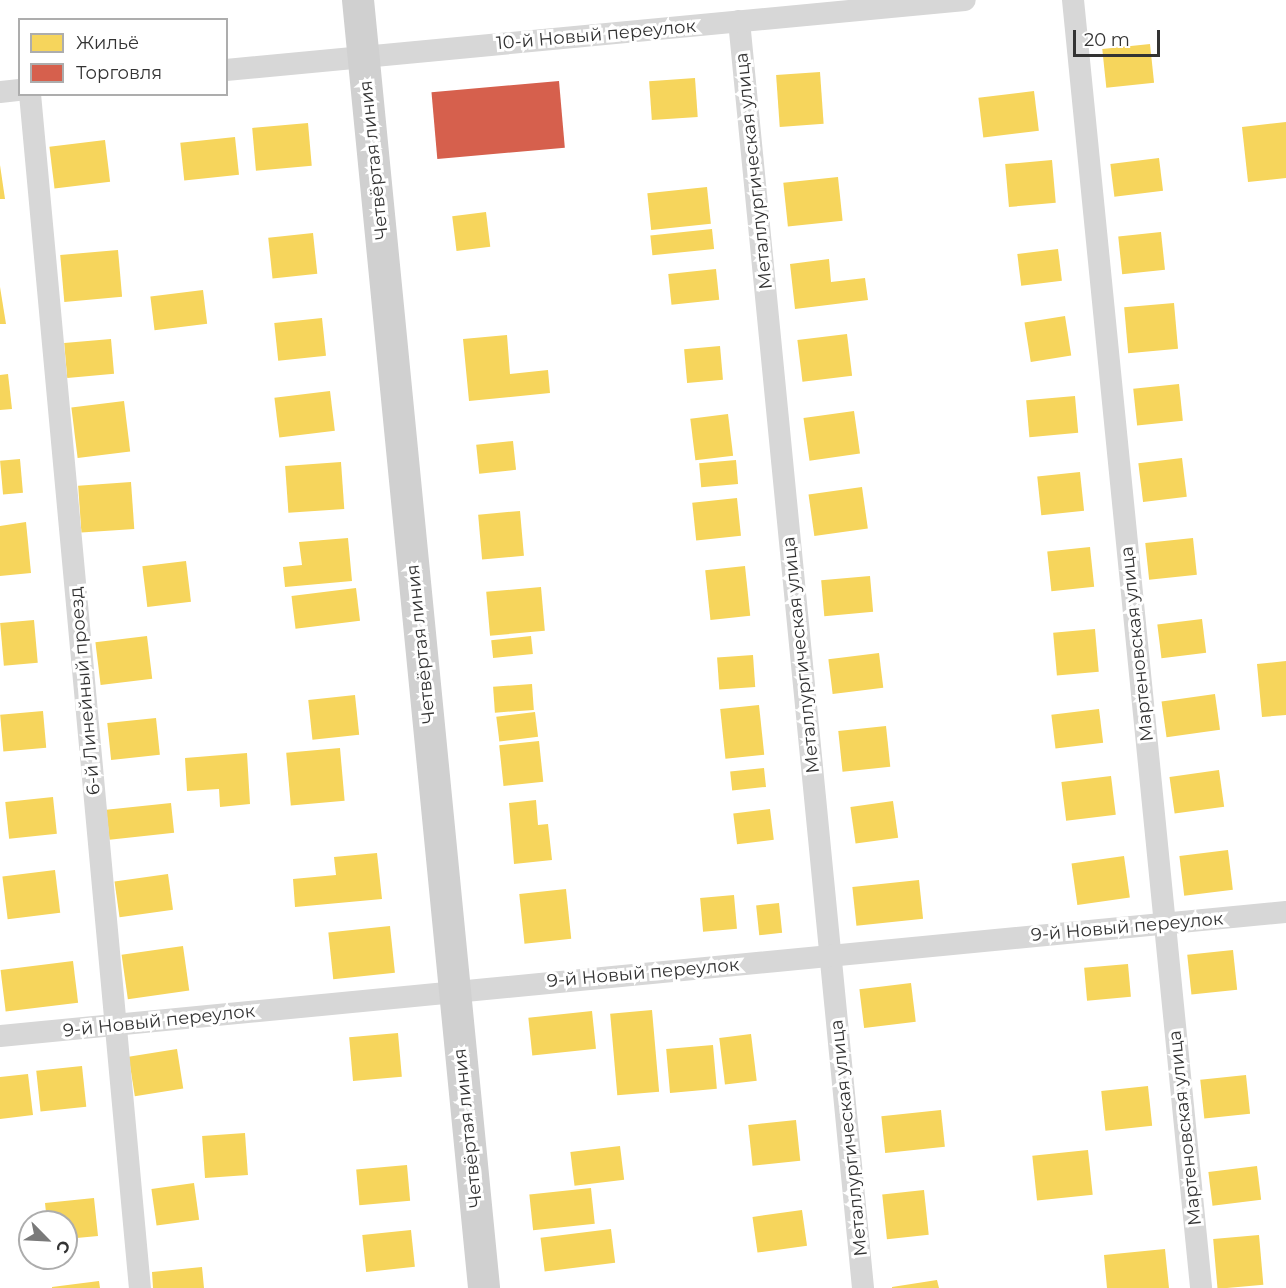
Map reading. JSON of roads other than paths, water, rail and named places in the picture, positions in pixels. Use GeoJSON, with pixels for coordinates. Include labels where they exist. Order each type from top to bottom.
{"type":"FeatureCollection","features":[{"type":"Feature","properties":{"kind":"street","name":"Четвёртая линия"},"geometry":{"type":"LineString","coordinates":[[358,0],[484,1288]]}},
{"type":"Feature","properties":{"kind":"street","name":"10-й Новый переулок"},"geometry":{"type":"LineString","coordinates":[[228,70],[965,0]]}},
{"type":"Feature","properties":{"kind":"street","name":"Мартеновская улица"},"geometry":{"type":"LineString","coordinates":[[1072,0],[1201,1288]]}},
{"type":"Feature","properties":{"kind":"street","name":"Металлургическая улица"},"geometry":{"type":"LineString","coordinates":[[739,21],[863,1288]]}},
{"type":"Feature","properties":{"kind":"street"},"geometry":{"type":"LineString","coordinates":[[0,92],[18,90]]}},
{"type":"Feature","properties":{"kind":"street","name":"6-й Линейный проезд"},"geometry":{"type":"LineString","coordinates":[[30,96],[140,1288]]}},
{"type":"Feature","properties":{"kind":"street","name":"9-й Новый переулок"},"geometry":{"type":"LineString","coordinates":[[0,1036],[1286,912]]}}]}
